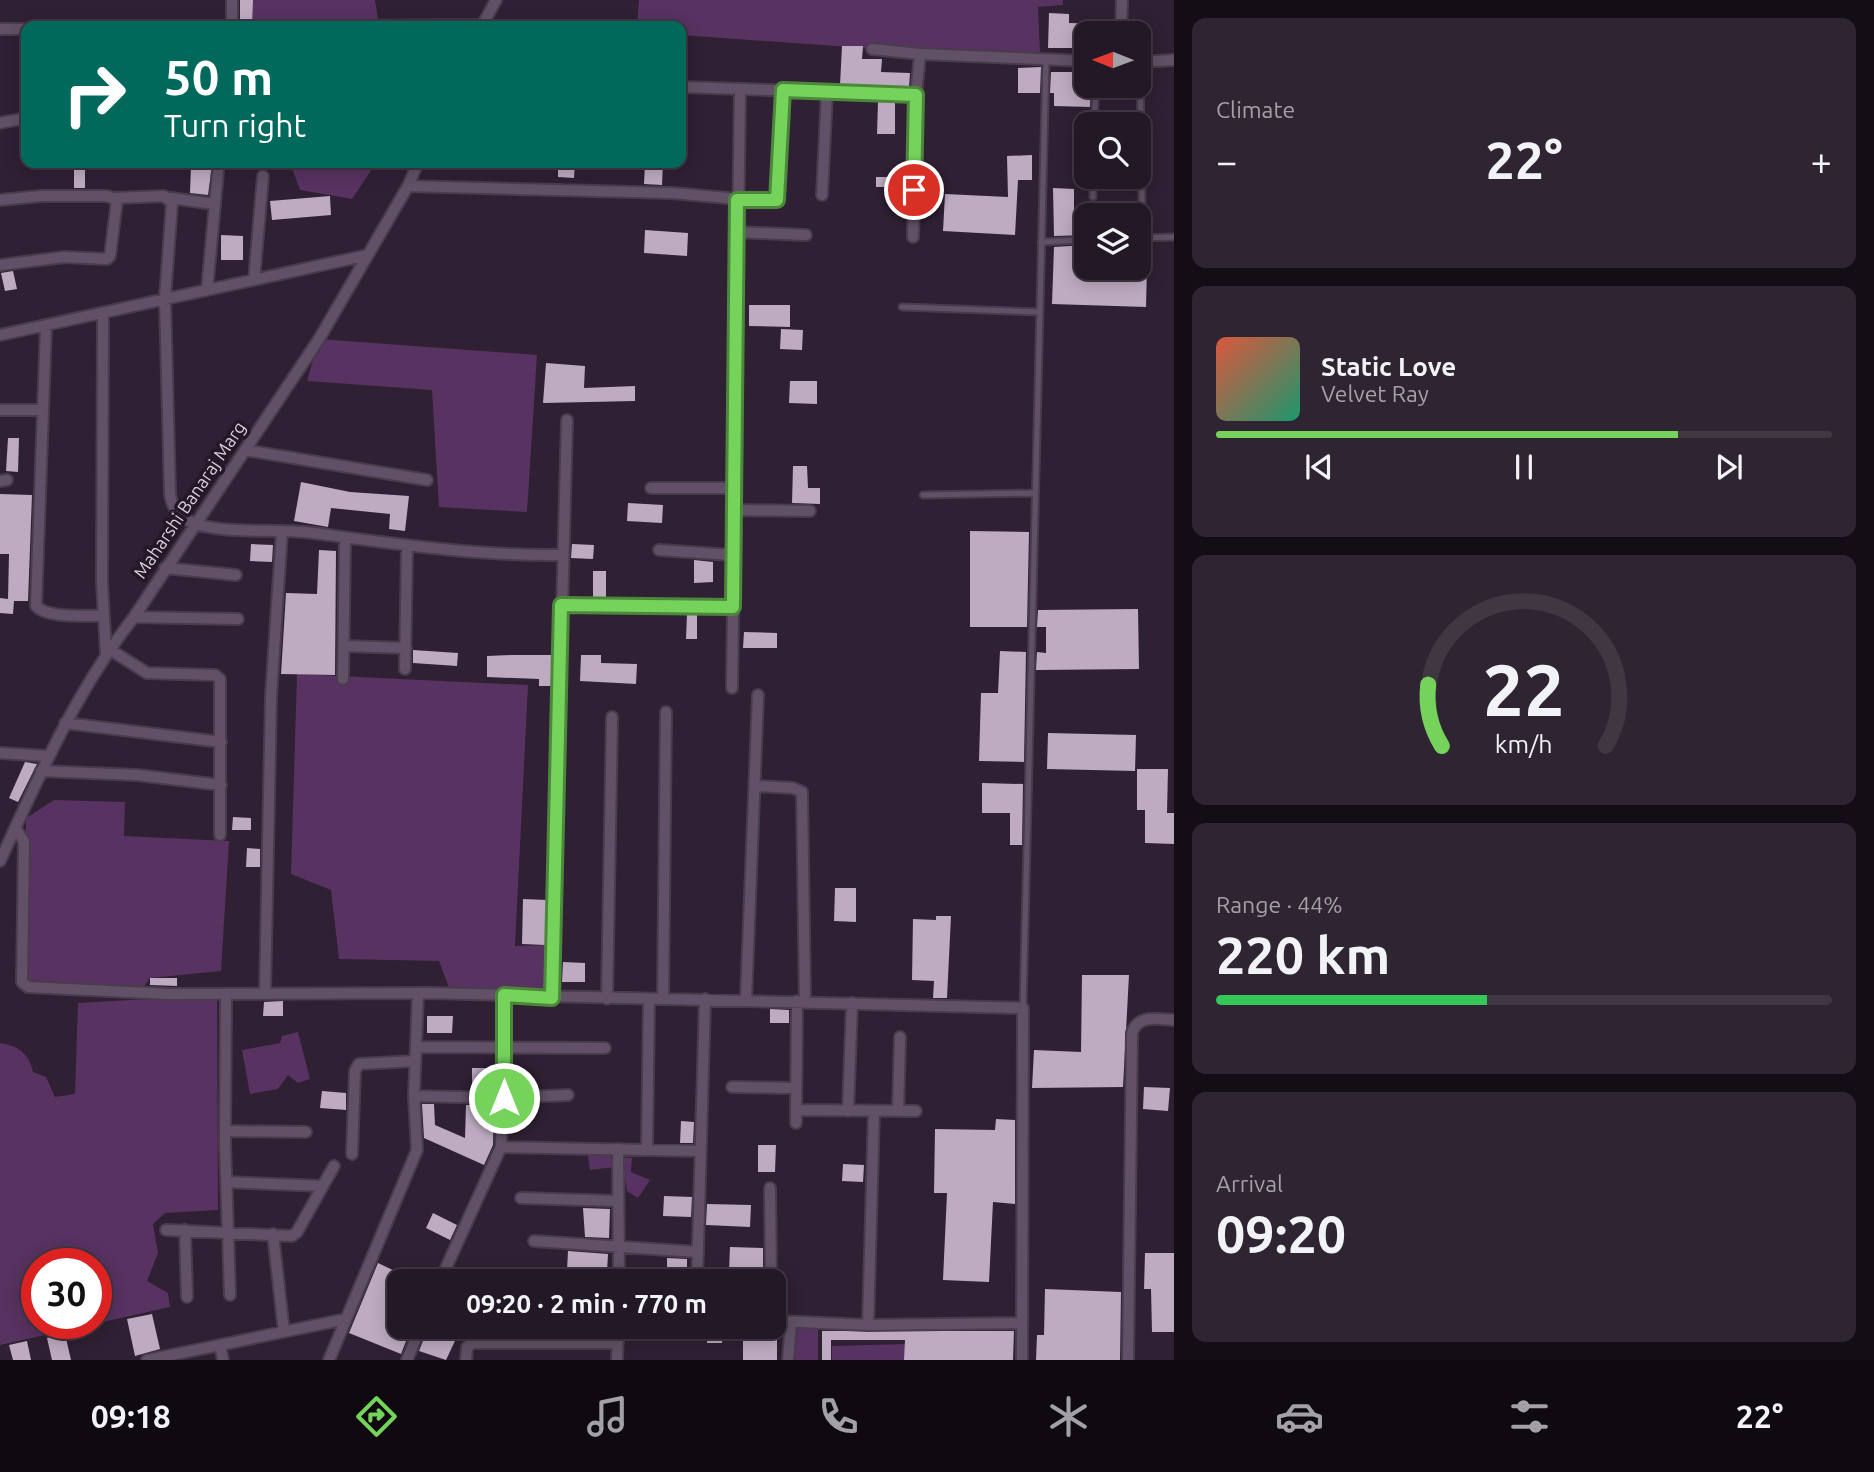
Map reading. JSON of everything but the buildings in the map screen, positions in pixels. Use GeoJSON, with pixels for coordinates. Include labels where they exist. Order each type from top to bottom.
{"type":"FeatureCollection","features":[{"type":"Feature","properties":{"kind":"street"},"geometry":{"type":"LineString","coordinates":[[232,0],[232,21]]}},
{"type":"Feature","properties":{"kind":"street"},"geometry":{"type":"LineString","coordinates":[[484,21],[496,0]]}},
{"type":"Feature","properties":{"kind":"street"},"geometry":{"type":"LineString","coordinates":[[1121,21],[1122,0]]}},
{"type":"Feature","properties":{"kind":"street"},"geometry":{"type":"LineString","coordinates":[[0,29],[21,29]]}},
{"type":"Feature","properties":{"kind":"street"},"geometry":{"type":"LineString","coordinates":[[872,49],[920,54],[1074,61]]}},
{"type":"Feature","properties":{"kind":"street"},"geometry":{"type":"LineString","coordinates":[[913,237],[916,95],[920,54]]}},
{"type":"Feature","properties":{"kind":"street"},"geometry":{"type":"LineString","coordinates":[[1152,61],[1174,60]]}},
{"type":"Feature","properties":{"kind":"street"},"geometry":{"type":"LineString","coordinates":[[686,87],[916,95]]}},
{"type":"Feature","properties":{"kind":"street"},"geometry":{"type":"LineString","coordinates":[[732,688],[740,89]]}},
{"type":"Feature","properties":{"kind":"street"},"geometry":{"type":"LineString","coordinates":[[408,186],[672,193],[737,200],[777,200],[783,90]]}},
{"type":"Feature","properties":{"kind":"street"},"geometry":{"type":"LineString","coordinates":[[822,195],[827,92]]}},
{"type":"Feature","properties":{"kind":"street"},"geometry":{"type":"LineString","coordinates":[[0,123],[21,119]]}},
{"type":"Feature","properties":{"kind":"street","name":"Maharshi Banaraj Marg"},"geometry":{"type":"LineString","coordinates":[[0,861],[48,756],[107,651],[134,617],[319,339],[416,168]]}},
{"type":"Feature","properties":{"kind":"street"},"geometry":{"type":"LineString","coordinates":[[207,290],[218,171]]}},
{"type":"Feature","properties":{"kind":"street"},"geometry":{"type":"LineString","coordinates":[[254,279],[263,176]]}},
{"type":"Feature","properties":{"kind":"street"},"geometry":{"type":"LineString","coordinates":[[0,200],[41,196],[170,198],[215,204]]}},
{"type":"Feature","properties":{"kind":"street"},"geometry":{"type":"LineString","coordinates":[[0,265],[54,258],[107,258],[110,256],[115,198]]}},
{"type":"Feature","properties":{"kind":"street"},"geometry":{"type":"LineString","coordinates":[[170,198],[166,298],[172,505],[195,523],[407,547],[562,555]]}},
{"type":"Feature","properties":{"kind":"street"},"geometry":{"type":"LineString","coordinates":[[737,232],[806,235]]}},
{"type":"Feature","properties":{"kind":"street"},"geometry":{"type":"LineString","coordinates":[[0,335],[103,315],[166,298],[368,255]]}},
{"type":"Feature","properties":{"kind":"street"},"geometry":{"type":"LineString","coordinates":[[103,315],[104,616],[107,651],[147,673],[215,675],[220,679],[220,835]]}},
{"type":"Feature","properties":{"kind":"street"},"geometry":{"type":"LineString","coordinates":[[46,326],[36,606],[40,610],[53,612],[104,616]]}},
{"type":"Feature","properties":{"kind":"street"},"geometry":{"type":"LineString","coordinates":[[0,410],[43,410]]}},
{"type":"Feature","properties":{"kind":"street"},"geometry":{"type":"LineString","coordinates":[[552,998],[567,420]]}},
{"type":"Feature","properties":{"kind":"street"},"geometry":{"type":"LineString","coordinates":[[245,450],[426,480]]}},
{"type":"Feature","properties":{"kind":"street"},"geometry":{"type":"LineString","coordinates":[[651,488],[734,488]]}},
{"type":"Feature","properties":{"kind":"street"},"geometry":{"type":"LineString","coordinates":[[734,510],[810,511]]}},
{"type":"Feature","properties":{"kind":"street"},"geometry":{"type":"LineString","coordinates":[[265,994],[271,696],[282,531]]}},
{"type":"Feature","properties":{"kind":"street"},"geometry":{"type":"LineString","coordinates":[[343,679],[345,539]]}},
{"type":"Feature","properties":{"kind":"street"},"geometry":{"type":"LineString","coordinates":[[405,669],[407,547]]}},
{"type":"Feature","properties":{"kind":"street"},"geometry":{"type":"LineString","coordinates":[[659,550],[732,555]]}},
{"type":"Feature","properties":{"kind":"street"},"geometry":{"type":"LineString","coordinates":[[165,568],[236,575]]}},
{"type":"Feature","properties":{"kind":"street"},"geometry":{"type":"LineString","coordinates":[[561,605],[733,607]]}},
{"type":"Feature","properties":{"kind":"street"},"geometry":{"type":"LineString","coordinates":[[134,617],[238,619]]}},
{"type":"Feature","properties":{"kind":"street"},"geometry":{"type":"LineString","coordinates":[[344,646],[406,648]]}},
{"type":"Feature","properties":{"kind":"street"},"geometry":{"type":"LineString","coordinates":[[746,999],[757,786],[758,695]]}},
{"type":"Feature","properties":{"kind":"street"},"geometry":{"type":"LineString","coordinates":[[663,999],[666,712]]}},
{"type":"Feature","properties":{"kind":"street"},"geometry":{"type":"LineString","coordinates":[[607,999],[612,717]]}},
{"type":"Feature","properties":{"kind":"street"},"geometry":{"type":"LineString","coordinates":[[65,723],[221,742]]}},
{"type":"Feature","properties":{"kind":"street"},"geometry":{"type":"LineString","coordinates":[[0,753],[48,756]]}},
{"type":"Feature","properties":{"kind":"street"},"geometry":{"type":"LineString","coordinates":[[41,771],[137,775],[221,785]]}},
{"type":"Feature","properties":{"kind":"street"},"geometry":{"type":"LineString","coordinates":[[757,786],[793,788],[802,792],[801,1001],[796,1123]]}},
{"type":"Feature","properties":{"kind":"street"},"geometry":{"type":"LineString","coordinates":[[15,828],[24,841],[21,906],[24,985],[226,995],[418,993],[552,998],[746,999],[1023,1008],[1021,1360]]}},
{"type":"Feature","properties":{"kind":"street"},"geometry":{"type":"LineString","coordinates":[[329,1360],[417,1150],[414,1096],[418,993]]}},
{"type":"Feature","properties":{"kind":"street"},"geometry":{"type":"LineString","coordinates":[[226,995],[225,1130],[230,1294]]}},
{"type":"Feature","properties":{"kind":"street"},"geometry":{"type":"LineString","coordinates":[[445,1269],[501,1147],[504,995]]}},
{"type":"Feature","properties":{"kind":"street"},"geometry":{"type":"LineString","coordinates":[[648,1150],[649,999]]}},
{"type":"Feature","properties":{"kind":"street"},"geometry":{"type":"LineString","coordinates":[[697,1269],[705,999]]}},
{"type":"Feature","properties":{"kind":"street"},"geometry":{"type":"LineString","coordinates":[[848,1111],[852,1003]]}},
{"type":"Feature","properties":{"kind":"street"},"geometry":{"type":"LineString","coordinates":[[1128,1360],[1132,1033],[1141,1020],[1174,1020]]}},
{"type":"Feature","properties":{"kind":"street"},"geometry":{"type":"LineString","coordinates":[[898,1111],[900,1037]]}},
{"type":"Feature","properties":{"kind":"street"},"geometry":{"type":"LineString","coordinates":[[416,1047],[605,1048]]}},
{"type":"Feature","properties":{"kind":"street"},"geometry":{"type":"LineString","coordinates":[[352,1154],[355,1071],[359,1064],[415,1061]]}},
{"type":"Feature","properties":{"kind":"street"},"geometry":{"type":"LineString","coordinates":[[732,1087],[796,1087]]}},
{"type":"Feature","properties":{"kind":"street"},"geometry":{"type":"LineString","coordinates":[[414,1096],[504,1098],[568,1095]]}},
{"type":"Feature","properties":{"kind":"street"},"geometry":{"type":"LineString","coordinates":[[796,1110],[916,1111]]}},
{"type":"Feature","properties":{"kind":"street"},"geometry":{"type":"LineString","coordinates":[[868,1325],[874,1111]]}},
{"type":"Feature","properties":{"kind":"street"},"geometry":{"type":"LineString","coordinates":[[225,1130],[306,1132]]}},
{"type":"Feature","properties":{"kind":"street"},"geometry":{"type":"LineString","coordinates":[[501,1147],[700,1152]]}},
{"type":"Feature","properties":{"kind":"street"},"geometry":{"type":"LineString","coordinates":[[618,1149],[619,1269]]}},
{"type":"Feature","properties":{"kind":"street"},"geometry":{"type":"LineString","coordinates":[[166,1230],[292,1236],[297,1232],[334,1166]]}},
{"type":"Feature","properties":{"kind":"street"},"geometry":{"type":"LineString","coordinates":[[226,1182],[323,1186]]}},
{"type":"Feature","properties":{"kind":"street"},"geometry":{"type":"LineString","coordinates":[[770,1188],[771,1269]]}},
{"type":"Feature","properties":{"kind":"street"},"geometry":{"type":"LineString","coordinates":[[520,1198],[618,1201]]}},
{"type":"Feature","properties":{"kind":"street"},"geometry":{"type":"LineString","coordinates":[[185,1230],[187,1297]]}},
{"type":"Feature","properties":{"kind":"street"},"geometry":{"type":"LineString","coordinates":[[272,1234],[284,1332]]}},
{"type":"Feature","properties":{"kind":"street"},"geometry":{"type":"LineString","coordinates":[[534,1241],[619,1244],[698,1252]]}},
{"type":"Feature","properties":{"kind":"street"},"geometry":{"type":"LineString","coordinates":[[147,1360],[346,1318]]}},
{"type":"Feature","properties":{"kind":"street"},"geometry":{"type":"LineString","coordinates":[[786,1321],[868,1325],[1022,1323]]}},
{"type":"Feature","properties":{"kind":"street"},"geometry":{"type":"LineString","coordinates":[[788,1360],[791,1322]]}},
{"type":"Feature","properties":{"kind":"street"},"geometry":{"type":"LineString","coordinates":[[407,1360],[416,1339]]}},
{"type":"Feature","properties":{"kind":"street"},"geometry":{"type":"LineString","coordinates":[[617,1360],[618,1339]]}},
{"type":"Feature","properties":{"kind":"street"},"geometry":{"type":"LineString","coordinates":[[466,1360],[467,1347],[473,1343],[618,1343]]}},
{"type":"Feature","properties":{"kind":"street"},"geometry":{"type":"LineString","coordinates":[[220,1345],[223,1360]]}},
{"type":"Feature","properties":{"kind":"lane"},"geometry":{"type":"LineString","coordinates":[[1023,1008],[1046,60]]}},
{"type":"Feature","properties":{"kind":"lane"},"geometry":{"type":"LineString","coordinates":[[1140,98],[1142,203]]}},
{"type":"Feature","properties":{"kind":"lane"},"geometry":{"type":"LineString","coordinates":[[1093,189],[1093,197]]}},
{"type":"Feature","properties":{"kind":"lane"},"geometry":{"type":"LineString","coordinates":[[1151,238],[1174,237]]}},
{"type":"Feature","properties":{"kind":"lane"},"geometry":{"type":"LineString","coordinates":[[1041,242],[1074,241]]}},
{"type":"Feature","properties":{"kind":"lane"},"geometry":{"type":"LineString","coordinates":[[902,307],[1039,312]]}},
{"type":"Feature","properties":{"kind":"lane"},"geometry":{"type":"LineString","coordinates":[[923,495],[1035,493]]}},
{"type":"Feature","properties":{"kind":"shaded area"},"geometry":{"type":"Polygon","coordinates":[[[245,0],[375,0],[378,21],[244,21],[245,0]]]}},
{"type":"Feature","properties":{"kind":"shaded area"},"geometry":{"type":"Polygon","coordinates":[[[639,0],[1063,0],[1063,5],[1038,7],[1040,52],[953,58],[920,52],[686,35],[686,21],[637,21],[639,0]]]}},
{"type":"Feature","properties":{"kind":"shaded area"},"geometry":{"type":"Polygon","coordinates":[[[292,168],[373,168],[352,199],[300,190],[292,168]]]}},
{"type":"Feature","properties":{"kind":"shaded area"},"geometry":{"type":"Polygon","coordinates":[[[319,339],[537,355],[527,512],[439,507],[432,390],[307,381],[319,339]]]}},
{"type":"Feature","properties":{"kind":"shaded area"},"geometry":{"type":"Polygon","coordinates":[[[297,674],[528,685],[515,946],[549,945],[543,997],[451,993],[439,961],[339,959],[331,890],[291,874],[297,674]]]}},
{"type":"Feature","properties":{"kind":"shaded area"},"geometry":{"type":"Polygon","coordinates":[[[54,800],[125,802],[124,836],[229,841],[221,971],[150,978],[137,996],[24,984],[26,818],[54,800]]]}},
{"type":"Feature","properties":{"kind":"shaded area"},"geometry":{"type":"Polygon","coordinates":[[[217,995],[218,1210],[165,1213],[153,1224],[158,1253],[147,1281],[168,1293],[170,1307],[112,1320],[112,1248],[21,1248],[21,1339],[27,1339],[0,1345],[0,1043],[12,1046],[26,1055],[33,1072],[46,1077],[55,1097],[75,1094],[78,1003],[217,995]]]}},
{"type":"Feature","properties":{"kind":"shaded area"},"geometry":{"type":"Polygon","coordinates":[[[298,1032],[310,1079],[298,1083],[288,1075],[278,1089],[250,1094],[242,1050],[280,1043],[282,1036],[298,1032]]]}},
{"type":"Feature","properties":{"kind":"shaded area"},"geometry":{"type":"Polygon","coordinates":[[[586,1144],[613,1149],[617,1157],[632,1158],[631,1172],[650,1180],[638,1198],[627,1191],[623,1166],[590,1170],[586,1144]]]}},
{"type":"Feature","properties":{"kind":"shaded area"},"geometry":{"type":"Polygon","coordinates":[[[786,1326],[818,1326],[818,1360],[785,1360],[786,1326]]]}},
{"type":"Feature","properties":{"kind":"shaded area"},"geometry":{"type":"Polygon","coordinates":[[[905,1344],[905,1360],[832,1360],[832,1346],[905,1344]]]}},
{"type":"Feature","properties":{"kind":"route"},"geometry":{"type":"LineString","coordinates":[[504,1098],[504,995],[552,998],[561,605],[733,607],[737,200],[777,200],[783,90],[916,95],[914,190]]}}]}
